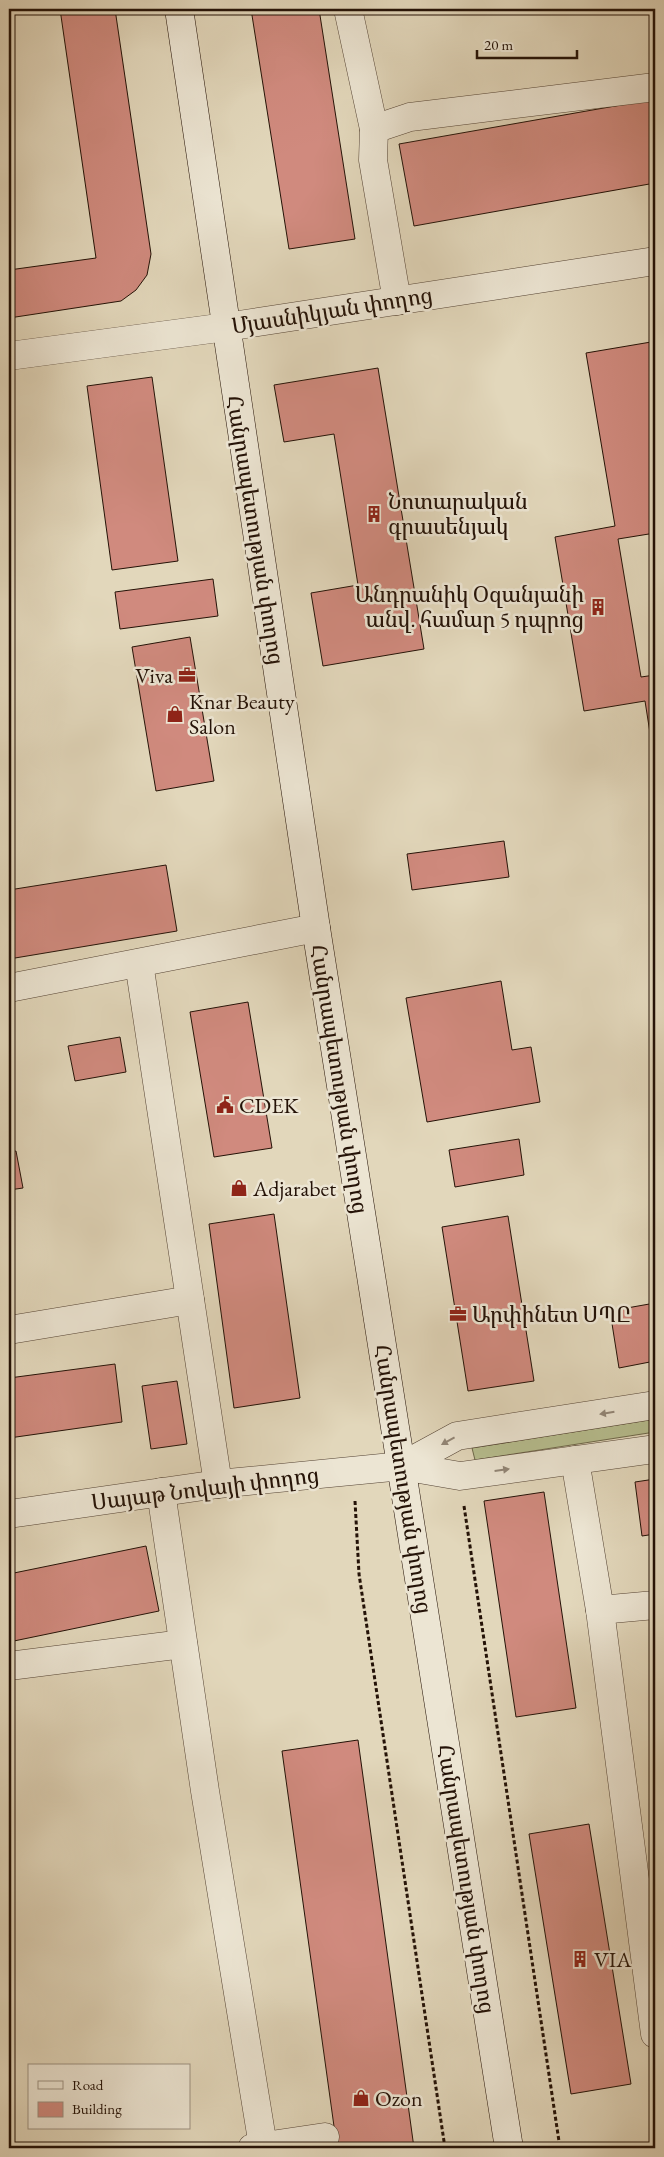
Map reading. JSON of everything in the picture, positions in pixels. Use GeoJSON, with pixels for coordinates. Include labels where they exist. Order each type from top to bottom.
{"type":"FeatureCollection","features":[{"type":"Feature","properties":{"kind":"street","name":"Հանրապետության փողոց"},"geometry":{"type":"LineString","coordinates":[[179,9],[316,928],[510,2148]]}},
{"type":"Feature","properties":{"kind":"street"},"geometry":{"type":"LineString","coordinates":[[348,9],[374,129],[373,160],[397,300]]}},
{"type":"Feature","properties":{"kind":"street"},"geometry":{"type":"LineString","coordinates":[[374,129],[410,117],[655,86]]}},
{"type":"Feature","properties":{"kind":"street","name":"Մյասնիկյան փողոց"},"geometry":{"type":"LineString","coordinates":[[9,356],[226,327],[655,261]]}},
{"type":"Feature","properties":{"kind":"street"},"geometry":{"type":"LineString","coordinates":[[9,988],[316,928]]}},
{"type":"Feature","properties":{"kind":"street"},"geometry":{"type":"LineString","coordinates":[[139,963],[218,1484]]}},
{"type":"Feature","properties":{"kind":"street"},"geometry":{"type":"LineString","coordinates":[[9,1330],[190,1300]]}},
{"type":"Feature","properties":{"kind":"street","name":"Սայաթ Նովայի փողոց"},"geometry":{"type":"LineString","coordinates":[[402,1466],[457,1436],[655,1405]]}},
{"type":"Feature","properties":{"kind":"street","name":"Սայաթ Նովայի փողոց"},"geometry":{"type":"LineString","coordinates":[[9,1514],[218,1484],[353,1470],[402,1466],[460,1476],[655,1449]]}},
{"type":"Feature","properties":{"kind":"street"},"geometry":{"type":"LineString","coordinates":[[575,1460],[600,1610],[651,1972],[655,2034]]}},
{"type":"Feature","properties":{"kind":"street"},"geometry":{"type":"LineString","coordinates":[[160,1492],[257,2147],[325,2137]]}},
{"type":"Feature","properties":{"kind":"street"},"geometry":{"type":"LineString","coordinates":[[600,1610],[655,1605]]}},
{"type":"Feature","properties":{"kind":"street"},"geometry":{"type":"LineString","coordinates":[[9,1666],[183,1644]]}},
{"type":"Feature","properties":{"kind":"path"},"geometry":{"type":"LineString","coordinates":[[353,1470],[359,1574],[445,2148]]}},
{"type":"Feature","properties":{"kind":"path"},"geometry":{"type":"LineString","coordinates":[[460,1476],[560,2148]]}},
{"type":"Feature","properties":{"kind":"green space"},"geometry":{"type":"Polygon","coordinates":[[[655,1419],[655,1432],[475,1460],[472,1448],[655,1419]]]}},
{"type":"Feature","properties":{"kind":"building"},"geometry":{"type":"Polygon","coordinates":[[[60,9],[115,9],[151,254],[147,275],[136,290],[121,301],[9,318],[9,270],[96,258],[60,9]]]}},
{"type":"Feature","properties":{"kind":"building"},"geometry":{"type":"Polygon","coordinates":[[[251,9],[319,9],[355,239],[289,249],[251,9]]]}},
{"type":"Feature","properties":{"kind":"building"},"geometry":{"type":"Polygon","coordinates":[[[655,99],[655,183],[414,226],[399,144],[655,99]]]}},
{"type":"Feature","properties":{"kind":"building","name":"Անդրանիկ Օզանյանի անվ․ համար 5 դպրոց"},"geometry":{"type":"Polygon","coordinates":[[[651,342],[655,368],[655,533],[618,539],[641,677],[655,675],[655,765],[645,701],[584,711],[555,537],[615,526],[586,353],[651,342]]]}},
{"type":"Feature","properties":{"kind":"building","name":"Նոտարական գրասենյակ"},"geometry":{"type":"Polygon","coordinates":[[[378,368],[424,649],[323,666],[311,593],[358,585],[334,434],[284,442],[274,385],[378,368]]]}},
{"type":"Feature","properties":{"kind":"building"},"geometry":{"type":"Polygon","coordinates":[[[152,377],[178,561],[112,570],[87,386],[152,377]]]}},
{"type":"Feature","properties":{"kind":"building"},"geometry":{"type":"Polygon","coordinates":[[[213,579],[218,616],[120,629],[115,592],[213,579]]]}},
{"type":"Feature","properties":{"kind":"building"},"geometry":{"type":"Polygon","coordinates":[[[190,637],[214,781],[156,791],[132,647],[190,637]]]}},
{"type":"Feature","properties":{"kind":"building"},"geometry":{"type":"Polygon","coordinates":[[[504,841],[509,877],[412,890],[407,854],[504,841]]]}},
{"type":"Feature","properties":{"kind":"building"},"geometry":{"type":"Polygon","coordinates":[[[166,865],[177,931],[9,959],[9,890],[166,865]]]}},
{"type":"Feature","properties":{"kind":"building"},"geometry":{"type":"Polygon","coordinates":[[[501,981],[512,1050],[531,1047],[540,1102],[427,1122],[406,998],[501,981]]]}},
{"type":"Feature","properties":{"kind":"building"},"geometry":{"type":"Polygon","coordinates":[[[248,1002],[272,1148],[214,1157],[190,1012],[248,1002]]]}},
{"type":"Feature","properties":{"kind":"building"},"geometry":{"type":"Polygon","coordinates":[[[120,1037],[126,1072],[75,1081],[68,1046],[120,1037]]]}},
{"type":"Feature","properties":{"kind":"building"},"geometry":{"type":"Polygon","coordinates":[[[519,1139],[524,1175],[455,1187],[449,1150],[519,1139]]]}},
{"type":"Feature","properties":{"kind":"building"},"geometry":{"type":"Polygon","coordinates":[[[16,1151],[23,1188],[9,1190],[9,1152],[16,1151]]]}},
{"type":"Feature","properties":{"kind":"building"},"geometry":{"type":"Polygon","coordinates":[[[274,1214],[300,1398],[234,1408],[209,1224],[274,1214]]]}},
{"type":"Feature","properties":{"kind":"building"},"geometry":{"type":"Polygon","coordinates":[[[508,1216],[534,1381],[468,1391],[442,1227],[508,1216]]]}},
{"type":"Feature","properties":{"kind":"building"},"geometry":{"type":"Polygon","coordinates":[[[655,1303],[655,1361],[619,1368],[610,1311],[655,1303]]]}},
{"type":"Feature","properties":{"kind":"building"},"geometry":{"type":"Polygon","coordinates":[[[115,1364],[122,1422],[9,1438],[9,1378],[115,1364]]]}},
{"type":"Feature","properties":{"kind":"building"},"geometry":{"type":"Polygon","coordinates":[[[177,1381],[187,1444],[151,1449],[142,1386],[177,1381]]]}},
{"type":"Feature","properties":{"kind":"building"},"geometry":{"type":"Polygon","coordinates":[[[655,1479],[655,1534],[642,1536],[635,1482],[655,1479]]]}},
{"type":"Feature","properties":{"kind":"building"},"geometry":{"type":"Polygon","coordinates":[[[544,1492],[576,1708],[516,1717],[484,1501],[544,1492]]]}},
{"type":"Feature","properties":{"kind":"building"},"geometry":{"type":"Polygon","coordinates":[[[146,1546],[159,1611],[9,1642],[9,1574],[146,1546]]]}},
{"type":"Feature","properties":{"kind":"building"},"geometry":{"type":"Polygon","coordinates":[[[358,1740],[414,2148],[337,2148],[282,1751],[358,1740]]]}},
{"type":"Feature","properties":{"kind":"building","name":"VIA"},"geometry":{"type":"Polygon","coordinates":[[[589,1824],[631,2084],[571,2094],[529,1834],[589,1824]]]}},
{"type":"Feature","properties":{"kind":"place","name":"Նոտարական գրասենյակ"},"geometry":{"type":"Point","coordinates":[374,514]}},
{"type":"Feature","properties":{"kind":"place","name":"Անդրանիկ Օզանյանի անվ․ համար 5 դպրոց"},"geometry":{"type":"Point","coordinates":[598,607]}},
{"type":"Feature","properties":{"kind":"place","name":"Viva"},"geometry":{"type":"Point","coordinates":[187,675]}},
{"type":"Feature","properties":{"kind":"place","name":"Knar Beauty Salon"},"geometry":{"type":"Point","coordinates":[175,714]}},
{"type":"Feature","properties":{"kind":"place","name":"CDEK"},"geometry":{"type":"Point","coordinates":[225,1105]}},
{"type":"Feature","properties":{"kind":"place","name":"Adjarabet"},"geometry":{"type":"Point","coordinates":[239,1188]}},
{"type":"Feature","properties":{"kind":"place","name":"Արփինետ ՍՊԸ"},"geometry":{"type":"Point","coordinates":[458,1314]}},
{"type":"Feature","properties":{"kind":"place","name":"VIA"},"geometry":{"type":"Point","coordinates":[580,1959]}},
{"type":"Feature","properties":{"kind":"place","name":"Ozon"},"geometry":{"type":"Point","coordinates":[361,2098]}}]}
